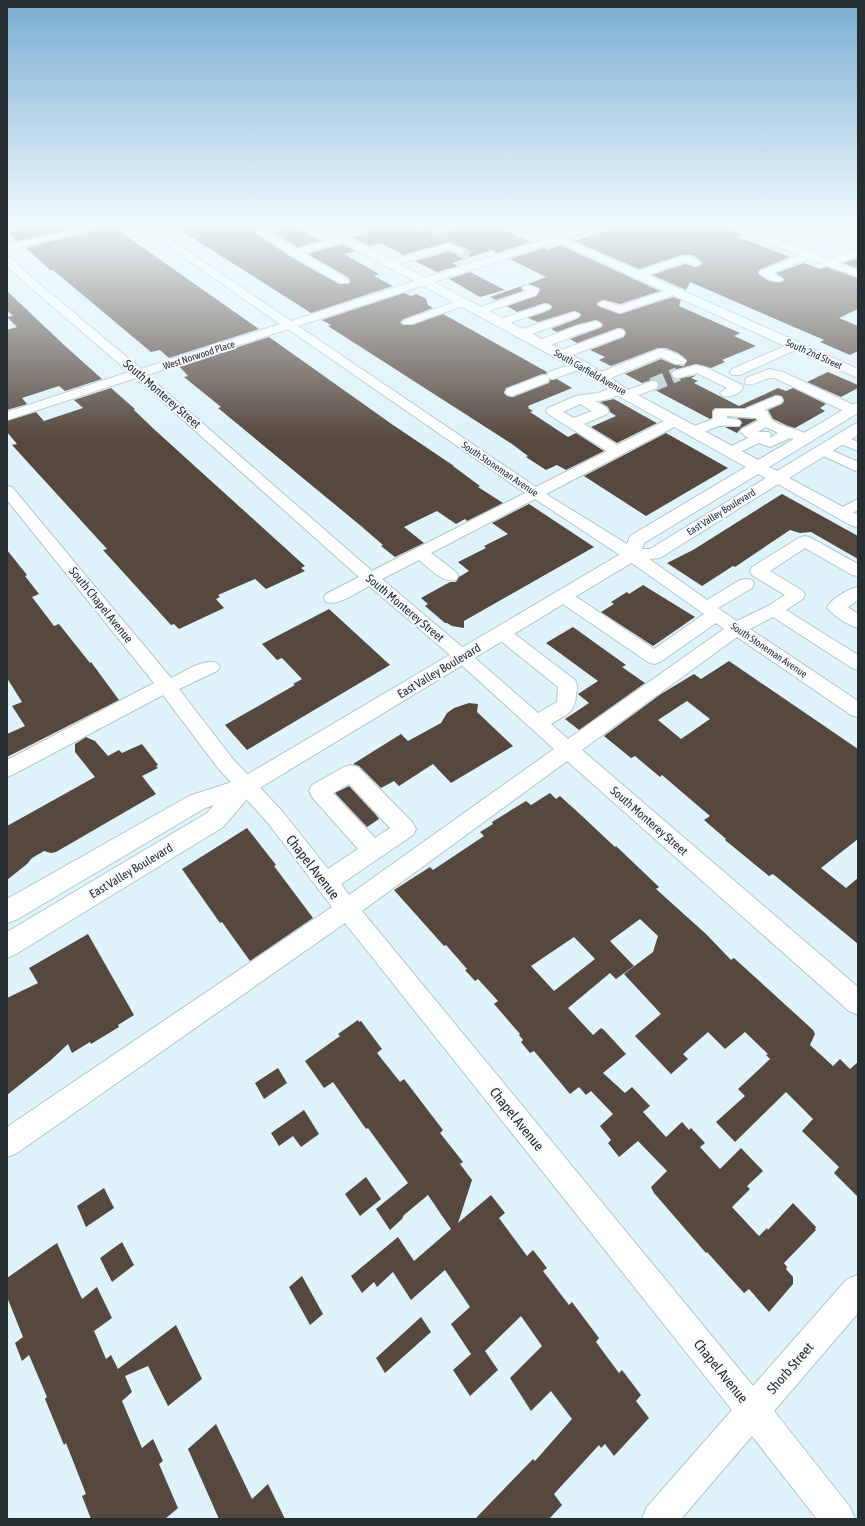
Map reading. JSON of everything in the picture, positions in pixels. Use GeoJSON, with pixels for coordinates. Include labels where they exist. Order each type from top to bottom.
{"type":"FeatureCollection","features":[{"type":"Feature","properties":{"kind":"main road","name":"South Garfield Avenue"},"geometry":{"type":"LineString","coordinates":[[455,297],[520,334],[580,365],[623,392],[858,522]]}},
{"type":"Feature","properties":{"kind":"main road","name":"East Valley Boulevard"},"geometry":{"type":"LineString","coordinates":[[632,555],[636,540],[855,408]]}},
{"type":"Feature","properties":{"kind":"main road","name":"East Valley Boulevard"},"geometry":{"type":"LineString","coordinates":[[7,912],[197,802],[246,786],[632,555],[654,554],[858,428]]}},
{"type":"Feature","properties":{"kind":"main road","name":"East Valley Boulevard"},"geometry":{"type":"LineString","coordinates":[[7,946],[215,820],[246,786]]}},
{"type":"Feature","properties":{"kind":"street","name":"South Monterey Street"},"geometry":{"type":"LineString","coordinates":[[48,297],[139,374],[858,1003]]}},
{"type":"Feature","properties":{"kind":"street","name":"South Stoneman Avenue"},"geometry":{"type":"LineString","coordinates":[[249,297],[535,493],[632,555],[711,611],[858,710]]}},
{"type":"Feature","properties":{"kind":"street","name":"West Norwood Place"},"geometry":{"type":"LineString","coordinates":[[7,416],[375,297]]}},
{"type":"Feature","properties":{"kind":"street"},"geometry":{"type":"LineString","coordinates":[[478,311],[522,297]]}},
{"type":"Feature","properties":{"kind":"street"},"geometry":{"type":"LineString","coordinates":[[604,304],[620,310],[656,297]]}},
{"type":"Feature","properties":{"kind":"street","name":"South 2nd Street"},"geometry":{"type":"LineString","coordinates":[[687,297],[858,374]]}},
{"type":"Feature","properties":{"kind":"street"},"geometry":{"type":"LineString","coordinates":[[408,322],[464,302]]}},
{"type":"Feature","properties":{"kind":"street"},"geometry":{"type":"LineString","coordinates":[[501,322],[545,307]]}},
{"type":"Feature","properties":{"kind":"street"},"geometry":{"type":"LineString","coordinates":[[520,334],[574,315]]}},
{"type":"Feature","properties":{"kind":"street"},"geometry":{"type":"LineString","coordinates":[[541,344],[580,328],[596,325]]}},
{"type":"Feature","properties":{"kind":"street"},"geometry":{"type":"LineString","coordinates":[[560,355],[619,333]]}},
{"type":"Feature","properties":{"kind":"street"},"geometry":{"type":"LineString","coordinates":[[736,372],[795,346]]}},
{"type":"Feature","properties":{"kind":"street"},"geometry":{"type":"LineString","coordinates":[[601,377],[663,352],[680,361]]}},
{"type":"Feature","properties":{"kind":"street"},"geometry":{"type":"LineString","coordinates":[[512,392],[580,365]]}},
{"type":"Feature","properties":{"kind":"street"},"geometry":{"type":"LineString","coordinates":[[678,374],[701,370],[712,381],[737,388],[727,393]]}},
{"type":"Feature","properties":{"kind":"street"},"geometry":{"type":"LineString","coordinates":[[751,381],[769,373],[779,375],[855,408]]}},
{"type":"Feature","properties":{"kind":"street"},"geometry":{"type":"LineString","coordinates":[[617,451],[552,411],[581,399],[600,397],[652,385]]}},
{"type":"Feature","properties":{"kind":"street"},"geometry":{"type":"LineString","coordinates":[[573,424],[602,411],[581,399]]}},
{"type":"Feature","properties":{"kind":"street"},"geometry":{"type":"LineString","coordinates":[[747,413],[776,400]]}},
{"type":"Feature","properties":{"kind":"street"},"geometry":{"type":"LineString","coordinates":[[720,421],[720,412],[762,414],[768,431]]}},
{"type":"Feature","properties":{"kind":"street"},"geometry":{"type":"LineString","coordinates":[[332,598],[675,421]]}},
{"type":"Feature","properties":{"kind":"street"},"geometry":{"type":"LineString","coordinates":[[694,431],[720,421],[806,438]]}},
{"type":"Feature","properties":{"kind":"street"},"geometry":{"type":"LineString","coordinates":[[731,452],[768,431]]}},
{"type":"Feature","properties":{"kind":"street"},"geometry":{"type":"LineString","coordinates":[[841,439],[858,447]]}},
{"type":"Feature","properties":{"kind":"street"},"geometry":{"type":"LineString","coordinates":[[822,450],[858,468]]}},
{"type":"Feature","properties":{"kind":"street","name":"South Chapel Avenue"},"geometry":{"type":"LineString","coordinates":[[7,490],[167,686],[192,721]]}},
{"type":"Feature","properties":{"kind":"street"},"geometry":{"type":"LineString","coordinates":[[842,513],[858,504]]}},
{"type":"Feature","properties":{"kind":"street"},"geometry":{"type":"LineString","coordinates":[[7,1143],[346,909],[737,628],[774,610],[797,595],[758,571],[806,541],[858,571]]}},
{"type":"Feature","properties":{"kind":"street"},"geometry":{"type":"LineString","coordinates":[[420,553],[450,576]]}},
{"type":"Feature","properties":{"kind":"street"},"geometry":{"type":"LineString","coordinates":[[563,596],[654,658],[746,584]]}},
{"type":"Feature","properties":{"kind":"street"},"geometry":{"type":"LineString","coordinates":[[858,592],[836,607],[858,622]]}},
{"type":"Feature","properties":{"kind":"street"},"geometry":{"type":"LineString","coordinates":[[774,610],[858,664]]}},
{"type":"Feature","properties":{"kind":"street"},"geometry":{"type":"LineString","coordinates":[[502,633],[568,685],[566,705],[537,723]]}},
{"type":"Feature","properties":{"kind":"street"},"geometry":{"type":"LineString","coordinates":[[7,769],[167,686],[211,667]]}},
{"type":"Feature","properties":{"kind":"street","name":"Chapel Avenue"},"geometry":{"type":"LineString","coordinates":[[192,721],[225,763],[275,817],[346,909],[753,1410],[838,1519]]}},
{"type":"Feature","properties":{"kind":"street"},"geometry":{"type":"LineString","coordinates":[[326,882],[405,829],[351,773],[320,791],[375,849]]}},
{"type":"Feature","properties":{"kind":"street","name":"Shorb Street"},"geometry":{"type":"LineString","coordinates":[[659,1519],[858,1290]]}},
{"type":"Feature","properties":{"kind":"building"},"geometry":{"type":"Polygon","coordinates":[[[7,297],[14,297],[102,379],[65,391],[59,386],[22,398],[27,404],[7,410],[7,330],[17,327],[7,317],[13,316],[7,310],[7,297]]]}},
{"type":"Feature","properties":{"kind":"building"},"geometry":{"type":"Polygon","coordinates":[[[86,297],[214,297],[259,329],[169,358],[160,350],[151,352],[86,297]]]}},
{"type":"Feature","properties":{"kind":"building"},"geometry":{"type":"Polygon","coordinates":[[[286,297],[359,297],[311,313],[286,297]]]}},
{"type":"Feature","properties":{"kind":"building"},"geometry":{"type":"Polygon","coordinates":[[[391,297],[423,297],[426,299],[428,305],[433,308],[404,319],[400,322],[403,325],[412,325],[443,314],[547,372],[546,374],[542,374],[506,388],[504,393],[507,396],[513,397],[549,383],[550,380],[557,379],[572,388],[528,406],[528,408],[533,411],[530,412],[568,437],[576,433],[604,451],[566,470],[557,465],[546,470],[526,457],[528,456],[512,444],[328,326],[331,325],[322,320],[391,297]]]}},
{"type":"Feature","properties":{"kind":"building"},"geometry":{"type":"Polygon","coordinates":[[[490,297],[504,297],[496,300],[490,297]]]}},
{"type":"Feature","properties":{"kind":"building"},"geometry":{"type":"Polygon","coordinates":[[[532,297],[641,297],[620,304],[604,300],[596,304],[600,307],[620,314],[674,297],[681,300],[679,306],[740,333],[734,336],[756,346],[722,360],[725,362],[711,368],[696,364],[674,370],[671,375],[674,378],[678,379],[697,375],[691,378],[698,381],[694,383],[739,406],[778,388],[786,391],[793,388],[826,404],[820,408],[825,411],[795,428],[788,426],[773,419],[768,410],[782,404],[784,401],[782,396],[776,395],[745,408],[715,408],[712,411],[712,418],[710,419],[655,390],[659,385],[657,381],[651,380],[642,383],[625,374],[661,359],[675,365],[684,366],[687,360],[678,353],[666,348],[658,348],[611,366],[599,360],[605,357],[590,350],[624,337],[626,332],[623,329],[618,328],[577,343],[570,339],[600,328],[603,324],[596,320],[557,332],[551,329],[579,318],[581,314],[574,311],[538,322],[528,318],[550,310],[552,307],[550,304],[545,303],[517,312],[507,306],[532,297]]]}},
{"type":"Feature","properties":{"kind":"building"},"geometry":{"type":"Polygon","coordinates":[[[725,297],[858,297],[858,309],[839,318],[858,326],[858,351],[850,355],[820,342],[824,340],[725,297]]]}},
{"type":"Feature","properties":{"kind":"building"},"geometry":{"type":"Polygon","coordinates":[[[269,337],[393,425],[454,466],[480,486],[478,487],[503,503],[467,521],[465,519],[456,524],[437,511],[404,527],[424,543],[395,557],[381,546],[383,545],[361,526],[218,408],[221,407],[184,377],[188,376],[179,366],[269,337]]]}},
{"type":"Feature","properties":{"kind":"building"},"geometry":{"type":"Polygon","coordinates":[[[828,372],[858,385],[858,388],[841,397],[807,382],[828,372]]]}},
{"type":"Feature","properties":{"kind":"building"},"geometry":{"type":"Polygon","coordinates":[[[111,388],[135,409],[134,410],[156,431],[305,566],[301,568],[305,571],[266,589],[255,579],[218,595],[220,597],[216,599],[224,608],[179,629],[174,624],[171,625],[103,550],[107,549],[12,445],[17,444],[7,432],[7,421],[36,412],[44,421],[83,408],[74,400],[111,388]]]}},
{"type":"Feature","properties":{"kind":"building"},"geometry":{"type":"Polygon","coordinates":[[[614,399],[657,423],[617,443],[591,427],[616,416],[610,412],[608,407],[600,402],[614,399]]]}},
{"type":"Feature","properties":{"kind":"building"},"geometry":{"type":"Polygon","coordinates":[[[737,418],[756,420],[741,428],[737,433],[725,427],[740,427],[742,422],[737,418]]]}},
{"type":"Feature","properties":{"kind":"building"},"geometry":{"type":"Polygon","coordinates":[[[666,433],[728,468],[646,516],[584,476],[666,433]]]}},
{"type":"Feature","properties":{"kind":"building"},"geometry":{"type":"Polygon","coordinates":[[[782,494],[858,536],[858,559],[811,532],[800,533],[790,530],[735,567],[733,566],[702,586],[667,563],[693,550],[782,494]]]}},
{"type":"Feature","properties":{"kind":"building"},"geometry":{"type":"Polygon","coordinates":[[[529,504],[594,547],[464,621],[464,628],[445,623],[425,606],[428,604],[421,598],[450,582],[456,582],[459,577],[469,571],[458,562],[486,548],[484,546],[508,534],[492,523],[529,504]]]}},
{"type":"Feature","properties":{"kind":"building"},"geometry":{"type":"Polygon","coordinates":[[[7,550],[27,575],[25,576],[39,594],[32,597],[54,626],[59,624],[90,663],[91,662],[119,700],[7,757],[7,734],[25,726],[12,706],[22,702],[7,678],[7,550]]]}},
{"type":"Feature","properties":{"kind":"building"},"geometry":{"type":"Polygon","coordinates":[[[643,585],[695,617],[653,646],[601,612],[614,604],[611,602],[627,592],[629,594],[643,585]]]}},
{"type":"Feature","properties":{"kind":"building"},"geometry":{"type":"Polygon","coordinates":[[[329,609],[390,665],[247,750],[225,725],[295,685],[293,684],[302,679],[282,658],[277,660],[262,644],[329,609]]]}},
{"type":"Feature","properties":{"kind":"building"},"geometry":{"type":"Polygon","coordinates":[[[573,627],[626,665],[622,667],[645,683],[579,730],[565,719],[589,703],[578,694],[598,681],[546,643],[573,627]]]}},
{"type":"Feature","properties":{"kind":"building"},"geometry":{"type":"Polygon","coordinates":[[[729,661],[858,749],[858,839],[821,868],[846,888],[858,878],[858,944],[773,874],[769,876],[725,840],[726,839],[704,820],[710,816],[662,775],[660,777],[635,756],[631,758],[604,736],[661,694],[694,674],[701,679],[729,661]],[[687,701],[658,720],[681,739],[710,719],[687,701]]]}},
{"type":"Feature","properties":{"kind":"building"},"geometry":{"type":"Polygon","coordinates":[[[469,703],[478,704],[477,712],[513,746],[451,783],[433,764],[399,786],[394,781],[381,788],[359,766],[353,764],[401,734],[408,741],[441,723],[447,713],[454,708],[469,703]]]}},
{"type":"Feature","properties":{"kind":"building"},"geometry":{"type":"Polygon","coordinates":[[[86,737],[95,741],[108,756],[119,750],[122,753],[142,744],[158,765],[156,766],[158,768],[142,776],[156,794],[56,852],[51,853],[44,851],[32,858],[27,864],[7,880],[7,826],[95,777],[75,752],[75,744],[86,737]]]}},
{"type":"Feature","properties":{"kind":"building"},"geometry":{"type":"Polygon","coordinates":[[[349,786],[379,819],[367,827],[335,793],[349,786]]]}},
{"type":"Feature","properties":{"kind":"building"},"geometry":{"type":"Polygon","coordinates":[[[550,793],[556,799],[560,796],[659,887],[656,889],[706,934],[731,960],[734,958],[813,1030],[815,1034],[810,1045],[833,1066],[840,1059],[850,1069],[858,1062],[858,1197],[834,1173],[839,1167],[802,1131],[813,1119],[786,1092],[735,1142],[716,1122],[745,1096],[738,1089],[770,1059],[766,1055],[768,1054],[745,1032],[725,1049],[708,1032],[683,1054],[688,1059],[671,1074],[635,1036],[661,1014],[624,974],[653,952],[658,936],[640,919],[610,941],[634,966],[616,979],[610,973],[568,1008],[593,1035],[601,1028],[626,1054],[603,1073],[625,1093],[632,1087],[650,1106],[643,1112],[666,1137],[682,1122],[689,1130],[691,1128],[705,1143],[700,1147],[720,1169],[741,1148],[763,1171],[747,1186],[750,1189],[732,1207],[759,1236],[767,1228],[768,1230],[793,1203],[816,1227],[816,1230],[784,1263],[787,1267],[786,1269],[793,1277],[793,1284],[769,1312],[749,1289],[744,1293],[707,1252],[706,1253],[654,1193],[651,1187],[667,1171],[638,1141],[619,1157],[608,1143],[611,1140],[600,1126],[613,1114],[591,1091],[586,1095],[579,1087],[570,1094],[534,1051],[530,1053],[521,1042],[523,1040],[519,1035],[520,1034],[494,1004],[498,1001],[478,979],[475,981],[465,970],[467,969],[446,945],[444,946],[394,890],[430,867],[433,870],[484,836],[480,832],[493,824],[492,822],[526,801],[531,805],[550,793]],[[574,937],[531,966],[554,991],[595,959],[574,937]]]}},
{"type":"Feature","properties":{"kind":"building"},"geometry":{"type":"Polygon","coordinates":[[[247,828],[276,865],[274,866],[313,918],[250,961],[222,922],[220,923],[182,869],[247,828]]]}},
{"type":"Feature","properties":{"kind":"building"},"geometry":{"type":"Polygon","coordinates":[[[88,934],[134,1015],[118,1025],[119,1027],[91,1044],[90,1042],[72,1053],[68,1044],[51,1060],[7,1095],[7,998],[38,983],[29,968],[88,934]]]}},
{"type":"Feature","properties":{"kind":"building"},"geometry":{"type":"Polygon","coordinates":[[[358,1020],[359,1022],[361,1021],[382,1049],[377,1053],[400,1082],[404,1079],[443,1130],[440,1133],[463,1162],[460,1164],[472,1180],[458,1223],[491,1195],[505,1213],[499,1218],[527,1256],[533,1250],[547,1268],[543,1271],[569,1305],[572,1302],[599,1338],[596,1342],[619,1373],[622,1370],[641,1395],[636,1401],[649,1418],[614,1456],[605,1444],[601,1448],[599,1445],[554,1494],[562,1505],[549,1519],[475,1519],[533,1459],[535,1461],[572,1419],[551,1391],[531,1411],[510,1378],[542,1346],[521,1316],[485,1351],[498,1370],[470,1396],[453,1370],[471,1354],[451,1324],[470,1307],[445,1270],[411,1300],[393,1272],[377,1287],[374,1282],[362,1293],[351,1276],[398,1237],[414,1261],[451,1229],[428,1195],[404,1215],[402,1219],[390,1230],[376,1209],[408,1183],[368,1128],[366,1129],[333,1082],[324,1088],[305,1061],[340,1036],[338,1034],[358,1020]]]}},
{"type":"Feature","properties":{"kind":"building"},"geometry":{"type":"Polygon","coordinates":[[[278,1068],[287,1083],[264,1099],[255,1083],[278,1068]]]}},
{"type":"Feature","properties":{"kind":"building"},"geometry":{"type":"Polygon","coordinates":[[[304,1110],[319,1134],[301,1147],[293,1136],[279,1146],[271,1133],[304,1110]]]}},
{"type":"Feature","properties":{"kind":"building"},"geometry":{"type":"Polygon","coordinates":[[[366,1177],[381,1199],[360,1216],[345,1194],[366,1177]]]}},
{"type":"Feature","properties":{"kind":"building"},"geometry":{"type":"Polygon","coordinates":[[[104,1188],[114,1208],[86,1227],[77,1206],[104,1188]]]}},
{"type":"Feature","properties":{"kind":"building"},"geometry":{"type":"Polygon","coordinates":[[[122,1242],[134,1265],[112,1282],[100,1258],[122,1242]]]}},
{"type":"Feature","properties":{"kind":"building"},"geometry":{"type":"Polygon","coordinates":[[[57,1243],[82,1299],[97,1287],[112,1318],[94,1331],[106,1359],[111,1355],[118,1369],[176,1325],[202,1379],[168,1406],[148,1366],[125,1376],[132,1392],[122,1401],[142,1448],[153,1439],[163,1461],[159,1464],[178,1508],[165,1519],[91,1519],[82,1496],[86,1494],[66,1443],[64,1445],[45,1399],[47,1397],[29,1355],[22,1361],[15,1343],[23,1337],[7,1297],[7,1278],[57,1243]]]}},
{"type":"Feature","properties":{"kind":"building"},"geometry":{"type":"Polygon","coordinates":[[[302,1276],[323,1314],[310,1325],[289,1287],[302,1276]]]}},
{"type":"Feature","properties":{"kind":"building"},"geometry":{"type":"Polygon","coordinates":[[[421,1317],[431,1332],[385,1373],[376,1358],[421,1317]]]}},
{"type":"Feature","properties":{"kind":"building"},"geometry":{"type":"Polygon","coordinates":[[[216,1424],[252,1499],[268,1484],[285,1519],[219,1519],[188,1449],[216,1424]]]}},
{"type":"Feature","properties":{"kind":"tunnel"},"geometry":{"type":"LineString","coordinates":[[652,385],[678,374],[676,375]]}}]}
